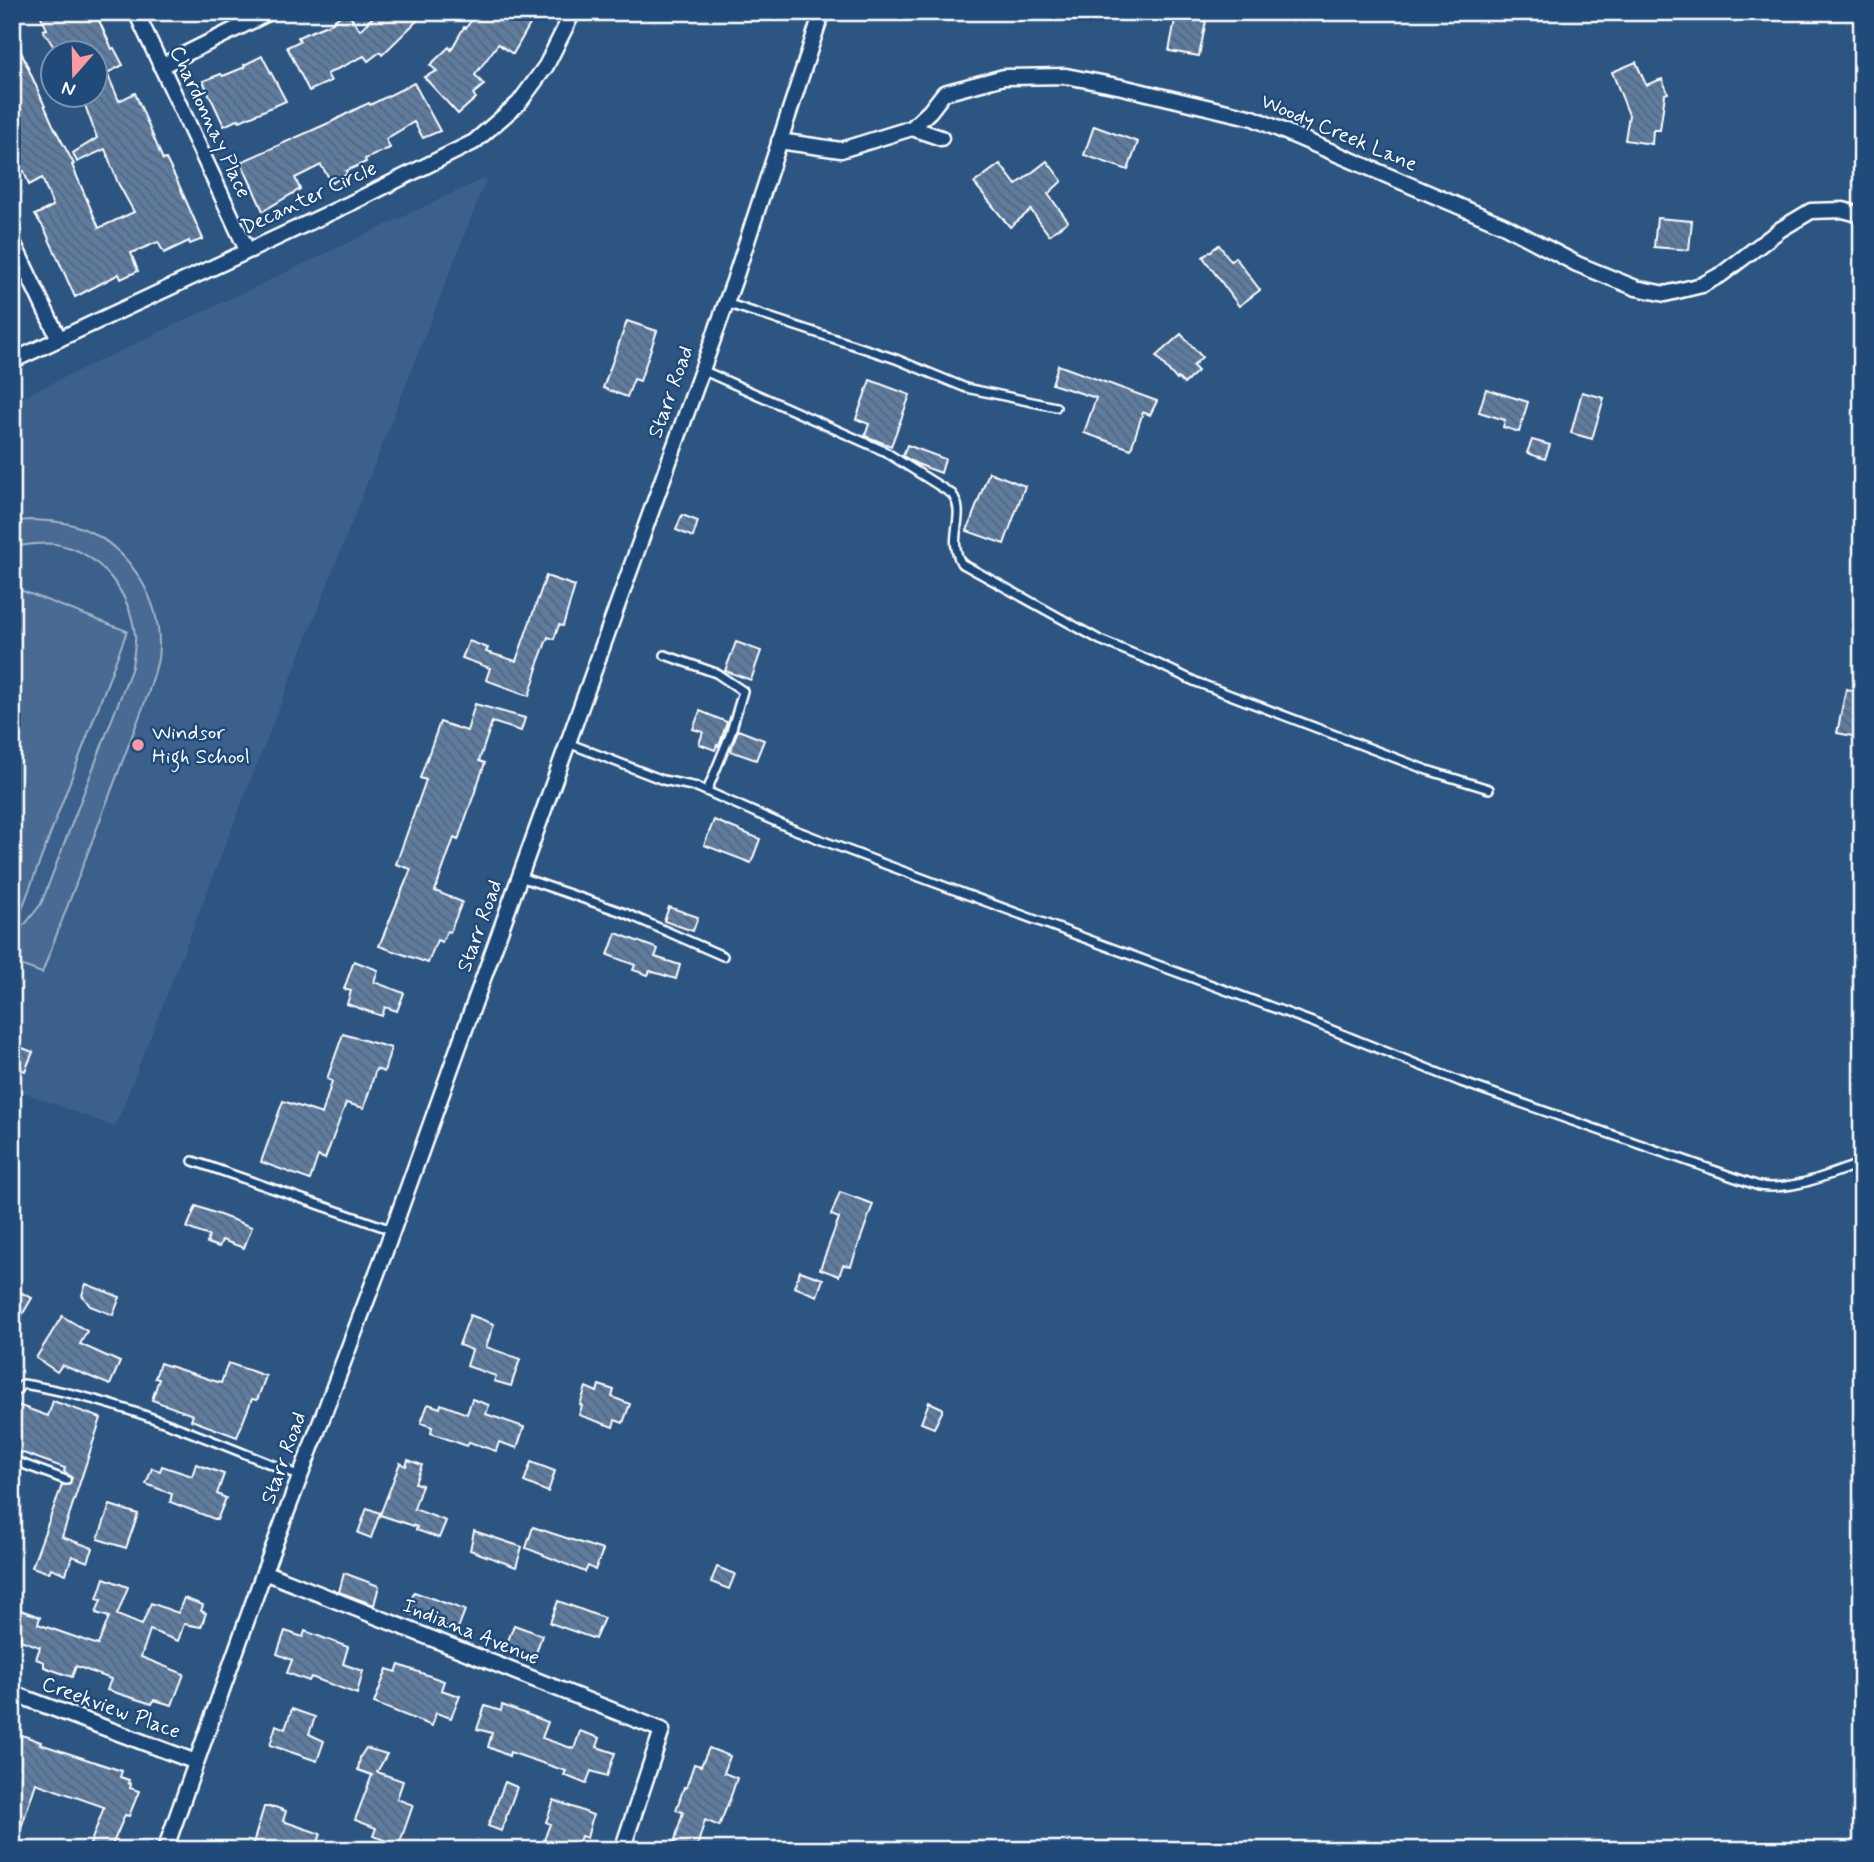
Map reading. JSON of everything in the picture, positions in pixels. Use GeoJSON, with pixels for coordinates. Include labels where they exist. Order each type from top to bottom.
{"type":"FeatureCollection","features":[{"type":"Feature","properties":{"kind":"street","name":"Chardonnay Place"},"geometry":{"type":"LineString","coordinates":[[136,12],[247,250]]}},
{"type":"Feature","properties":{"kind":"street"},"geometry":{"type":"LineString","coordinates":[[161,66],[270,12]]}},
{"type":"Feature","properties":{"kind":"street","name":"Decanter Circle"},"geometry":{"type":"LineString","coordinates":[[12,361],[351,203],[474,142],[519,103],[546,66],[573,12]]}},
{"type":"Feature","properties":{"kind":"street","name":"Starr Road"},"geometry":{"type":"LineString","coordinates":[[165,1850],[264,1572],[393,1230],[726,303],[822,12]]}},
{"type":"Feature","properties":{"kind":"street","name":"Woody Creek Lane"},"geometry":{"type":"LineString","coordinates":[[779,141],[841,150],[912,128],[944,93],[1004,77],[1066,76],[1253,118],[1503,225],[1577,264],[1636,288],[1665,294],[1702,285],[1723,274],[1781,229],[1811,211],[1843,210],[1862,215]]}},
{"type":"Feature","properties":{"kind":"street"},"geometry":{"type":"LineString","coordinates":[[912,128],[941,138]]}},
{"type":"Feature","properties":{"kind":"street"},"geometry":{"type":"LineString","coordinates":[[12,240],[59,339]]}},
{"type":"Feature","properties":{"kind":"street","name":"Indiana Avenue"},"geometry":{"type":"LineString","coordinates":[[264,1572],[662,1730],[622,1850]]}},
{"type":"Feature","properties":{"kind":"street","name":"Creekview Place"},"geometry":{"type":"LineString","coordinates":[[12,1693],[196,1762]]}},
{"type":"Feature","properties":{"kind":"lane"},"geometry":{"type":"LineString","coordinates":[[726,303],[896,359],[966,388],[1056,407]]}},
{"type":"Feature","properties":{"kind":"lane"},"geometry":{"type":"LineString","coordinates":[[701,370],[884,451],[952,494],[958,501],[955,551],[961,563],[1049,613],[1100,640],[1196,682],[1427,770],[1489,789]]}},
{"type":"Feature","properties":{"kind":"lane"},"geometry":{"type":"LineString","coordinates":[[665,655],[716,673],[743,691],[730,735],[707,791]]}},
{"type":"Feature","properties":{"kind":"lane"},"geometry":{"type":"LineString","coordinates":[[568,743],[663,780],[697,787],[790,828],[1275,1008],[1461,1082],[1759,1186],[1773,1188],[1802,1183],[1862,1163]]}},
{"type":"Feature","properties":{"kind":"lane"},"geometry":{"type":"LineString","coordinates":[[520,877],[625,913],[723,956]]}},
{"type":"Feature","properties":{"kind":"lane"},"geometry":{"type":"LineString","coordinates":[[193,1161],[393,1230]]}},
{"type":"Feature","properties":{"kind":"lane"},"geometry":{"type":"LineString","coordinates":[[12,1394],[23,1384],[64,1391],[152,1419],[300,1476]]}},
{"type":"Feature","properties":{"kind":"lane"},"geometry":{"type":"LineString","coordinates":[[12,1460],[66,1480]]}},
{"type":"Feature","properties":{"kind":"shaded area","name":"Windsor High School"},"geometry":{"type":"Polygon","coordinates":[[[487,177],[115,1127],[12,1088],[12,402],[487,177]]]}},
{"type":"Feature","properties":{"kind":"shaded area"},"geometry":{"type":"Polygon","coordinates":[[[29,520],[82,528],[116,549],[141,580],[150,598],[159,638],[158,658],[148,694],[42,973],[12,962],[12,934],[26,923],[41,904],[132,667],[135,639],[132,619],[119,589],[110,576],[85,555],[55,544],[12,547],[12,522],[29,520]]]}},
{"type":"Feature","properties":{"kind":"shaded area"},"geometry":{"type":"Polygon","coordinates":[[[12,587],[127,631],[20,914],[12,911],[12,587]]]}},
{"type":"Feature","properties":{"kind":"building"},"geometry":{"type":"Polygon","coordinates":[[[39,12],[95,12],[107,38],[48,38],[43,30],[47,29],[39,12]]]}},
{"type":"Feature","properties":{"kind":"building"},"geometry":{"type":"Polygon","coordinates":[[[345,12],[360,30],[378,12],[426,12],[382,55],[380,52],[368,61],[364,56],[327,74],[331,81],[309,91],[287,47],[300,41],[298,37],[330,24],[345,12]]]}},
{"type":"Feature","properties":{"kind":"building"},"geometry":{"type":"Polygon","coordinates":[[[477,12],[537,12],[513,54],[498,44],[475,75],[484,85],[473,94],[476,98],[458,114],[424,77],[437,71],[430,65],[449,47],[451,50],[464,27],[466,28],[477,12]]]}},
{"type":"Feature","properties":{"kind":"building"},"geometry":{"type":"Polygon","coordinates":[[[1176,15],[1206,21],[1199,56],[1169,51],[1176,15]]]}},
{"type":"Feature","properties":{"kind":"building"},"geometry":{"type":"Polygon","coordinates":[[[12,31],[38,91],[38,108],[46,108],[74,164],[72,165],[99,228],[134,212],[118,183],[105,149],[77,162],[73,153],[97,138],[86,108],[108,108],[108,75],[119,101],[135,93],[163,160],[166,159],[203,239],[190,244],[189,241],[164,253],[158,242],[131,253],[138,271],[121,279],[119,274],[75,297],[45,230],[35,215],[53,206],[42,178],[29,185],[24,171],[18,173],[12,161],[12,31]]]}},
{"type":"Feature","properties":{"kind":"building"},"geometry":{"type":"Polygon","coordinates":[[[108,40],[112,49],[114,48],[123,65],[108,72],[108,40]]]}},
{"type":"Feature","properties":{"kind":"building"},"geometry":{"type":"Polygon","coordinates":[[[262,56],[286,101],[224,126],[203,81],[245,67],[244,65],[262,56]]]}},
{"type":"Feature","properties":{"kind":"building"},"geometry":{"type":"Polygon","coordinates":[[[1636,62],[1646,85],[1662,79],[1668,93],[1665,94],[1660,130],[1653,130],[1652,144],[1625,140],[1629,115],[1612,72],[1636,62]]]}},
{"type":"Feature","properties":{"kind":"building"},"geometry":{"type":"Polygon","coordinates":[[[414,83],[440,131],[423,138],[414,122],[386,139],[390,148],[365,159],[366,162],[346,171],[347,174],[332,183],[321,165],[295,178],[300,189],[263,211],[241,162],[414,83]]]}},
{"type":"Feature","properties":{"kind":"building"},"geometry":{"type":"Polygon","coordinates":[[[1094,126],[1138,142],[1128,170],[1084,155],[1094,126]]]}},
{"type":"Feature","properties":{"kind":"building"},"geometry":{"type":"Polygon","coordinates":[[[1047,161],[1062,181],[1048,194],[1068,221],[1049,235],[1031,210],[1010,227],[974,183],[1000,164],[1016,185],[1047,161]]]}},
{"type":"Feature","properties":{"kind":"building"},"geometry":{"type":"Polygon","coordinates":[[[1657,218],[1692,221],[1689,250],[1654,247],[1657,218]]]}},
{"type":"Feature","properties":{"kind":"building"},"geometry":{"type":"Polygon","coordinates":[[[1219,245],[1231,261],[1235,257],[1260,290],[1239,306],[1203,257],[1219,245]]]}},
{"type":"Feature","properties":{"kind":"building"},"geometry":{"type":"Polygon","coordinates":[[[627,321],[657,331],[640,381],[634,379],[627,397],[603,388],[627,321]]]}},
{"type":"Feature","properties":{"kind":"building"},"geometry":{"type":"Polygon","coordinates":[[[1181,334],[1202,357],[1193,366],[1198,371],[1184,384],[1178,378],[1177,380],[1156,356],[1181,334]]]}},
{"type":"Feature","properties":{"kind":"building"},"geometry":{"type":"Polygon","coordinates":[[[1058,365],[1157,401],[1150,415],[1143,412],[1131,449],[1084,433],[1096,398],[1052,384],[1058,365]]]}},
{"type":"Feature","properties":{"kind":"building"},"geometry":{"type":"Polygon","coordinates":[[[870,380],[910,395],[891,446],[865,436],[869,424],[856,419],[870,380]]]}},
{"type":"Feature","properties":{"kind":"building"},"geometry":{"type":"Polygon","coordinates":[[[1486,389],[1528,402],[1519,432],[1503,427],[1505,420],[1479,412],[1486,389]]]}},
{"type":"Feature","properties":{"kind":"building"},"geometry":{"type":"Polygon","coordinates":[[[1582,392],[1604,398],[1592,439],[1571,433],[1582,392]]]}},
{"type":"Feature","properties":{"kind":"building"},"geometry":{"type":"Polygon","coordinates":[[[1532,440],[1550,445],[1545,459],[1527,453],[1532,440]]]}},
{"type":"Feature","properties":{"kind":"building"},"geometry":{"type":"Polygon","coordinates":[[[907,445],[945,459],[941,473],[903,456],[907,445]]]}},
{"type":"Feature","properties":{"kind":"building"},"geometry":{"type":"Polygon","coordinates":[[[989,472],[1025,486],[1004,544],[967,531],[989,472]]]}},
{"type":"Feature","properties":{"kind":"building"},"geometry":{"type":"Polygon","coordinates":[[[682,515],[698,521],[693,537],[676,530],[682,515]]]}},
{"type":"Feature","properties":{"kind":"building"},"geometry":{"type":"Polygon","coordinates":[[[546,576],[575,586],[563,626],[559,625],[554,639],[548,637],[529,696],[486,680],[490,668],[462,658],[469,641],[488,648],[486,652],[516,661],[546,576]]]}},
{"type":"Feature","properties":{"kind":"building"},"geometry":{"type":"Polygon","coordinates":[[[736,642],[761,651],[751,680],[725,671],[736,642]]]}},
{"type":"Feature","properties":{"kind":"building"},"geometry":{"type":"Polygon","coordinates":[[[1846,689],[1862,692],[1862,738],[1837,733],[1846,689]]]}},
{"type":"Feature","properties":{"kind":"building"},"geometry":{"type":"Polygon","coordinates":[[[475,704],[525,718],[521,731],[492,722],[479,761],[485,763],[458,840],[454,838],[435,891],[462,902],[450,932],[447,931],[442,942],[437,940],[428,963],[379,946],[411,869],[396,864],[426,780],[420,778],[440,722],[467,731],[475,704]]]}},
{"type":"Feature","properties":{"kind":"building"},"geometry":{"type":"Polygon","coordinates":[[[700,711],[727,722],[719,746],[717,745],[715,750],[699,744],[703,732],[693,729],[700,711]]]}},
{"type":"Feature","properties":{"kind":"building"},"geometry":{"type":"Polygon","coordinates":[[[738,730],[764,740],[756,760],[730,751],[738,730]]]}},
{"type":"Feature","properties":{"kind":"building"},"geometry":{"type":"Polygon","coordinates":[[[714,820],[760,839],[751,863],[704,845],[714,820]]]}},
{"type":"Feature","properties":{"kind":"building"},"geometry":{"type":"Polygon","coordinates":[[[669,907],[698,917],[693,931],[664,921],[669,907]]]}},
{"type":"Feature","properties":{"kind":"building"},"geometry":{"type":"Polygon","coordinates":[[[616,933],[658,949],[655,957],[680,965],[676,979],[650,971],[648,975],[633,970],[635,965],[608,955],[616,933]]]}},
{"type":"Feature","properties":{"kind":"building"},"geometry":{"type":"Polygon","coordinates":[[[354,961],[378,970],[374,982],[404,993],[397,1011],[385,1007],[382,1016],[347,1004],[351,991],[344,989],[354,961]]]}},
{"type":"Feature","properties":{"kind":"building"},"geometry":{"type":"Polygon","coordinates":[[[343,1034],[391,1048],[384,1072],[376,1069],[364,1108],[346,1103],[325,1159],[318,1156],[310,1180],[261,1162],[283,1101],[322,1114],[332,1081],[327,1079],[343,1034]]]}},
{"type":"Feature","properties":{"kind":"building"},"geometry":{"type":"Polygon","coordinates":[[[12,1044],[33,1052],[25,1071],[12,1066],[12,1044]]]}},
{"type":"Feature","properties":{"kind":"building"},"geometry":{"type":"Polygon","coordinates":[[[840,1192],[873,1204],[851,1266],[843,1265],[839,1276],[820,1269],[839,1218],[831,1215],[840,1192]]]}},
{"type":"Feature","properties":{"kind":"building"},"geometry":{"type":"Polygon","coordinates":[[[196,1206],[252,1227],[244,1248],[222,1240],[219,1247],[207,1243],[209,1236],[187,1228],[196,1206]]]}},
{"type":"Feature","properties":{"kind":"building"},"geometry":{"type":"Polygon","coordinates":[[[800,1271],[823,1279],[817,1296],[794,1287],[800,1271]]]}},
{"type":"Feature","properties":{"kind":"building"},"geometry":{"type":"Polygon","coordinates":[[[86,1284],[120,1297],[113,1315],[90,1306],[82,1295],[86,1284]]]}},
{"type":"Feature","properties":{"kind":"building"},"geometry":{"type":"Polygon","coordinates":[[[18,1291],[32,1298],[12,1332],[12,1301],[18,1291]]]}},
{"type":"Feature","properties":{"kind":"building"},"geometry":{"type":"Polygon","coordinates":[[[470,1315],[494,1324],[486,1347],[520,1359],[511,1386],[494,1381],[496,1376],[467,1366],[472,1350],[459,1345],[470,1315]]]}},
{"type":"Feature","properties":{"kind":"building"},"geometry":{"type":"Polygon","coordinates":[[[62,1316],[87,1331],[80,1344],[120,1362],[110,1385],[62,1365],[57,1372],[36,1358],[62,1316]]]}},
{"type":"Feature","properties":{"kind":"building"},"geometry":{"type":"Polygon","coordinates":[[[160,1363],[221,1383],[228,1363],[266,1376],[257,1400],[252,1399],[237,1437],[191,1420],[193,1415],[152,1400],[159,1379],[155,1378],[160,1363]]]}},
{"type":"Feature","properties":{"kind":"building"},"geometry":{"type":"Polygon","coordinates":[[[599,1385],[614,1390],[612,1397],[630,1404],[623,1423],[615,1420],[613,1427],[579,1415],[586,1387],[597,1392],[599,1385]]]}},
{"type":"Feature","properties":{"kind":"building"},"geometry":{"type":"Polygon","coordinates":[[[472,1399],[489,1405],[486,1414],[524,1427],[517,1448],[499,1442],[496,1451],[469,1442],[467,1446],[431,1433],[432,1427],[421,1423],[428,1404],[440,1408],[441,1404],[467,1414],[472,1399]]]}},
{"type":"Feature","properties":{"kind":"building"},"geometry":{"type":"Polygon","coordinates":[[[53,1401],[101,1418],[62,1537],[93,1548],[88,1562],[72,1556],[66,1574],[51,1568],[49,1573],[32,1567],[62,1485],[69,1485],[72,1478],[64,1471],[65,1468],[12,1449],[12,1403],[48,1416],[53,1401]]]}},
{"type":"Feature","properties":{"kind":"building"},"geometry":{"type":"Polygon","coordinates":[[[929,1402],[942,1408],[934,1428],[921,1423],[929,1402]]]}},
{"type":"Feature","properties":{"kind":"building"},"geometry":{"type":"Polygon","coordinates":[[[408,1460],[422,1465],[415,1483],[422,1485],[414,1509],[446,1521],[439,1538],[416,1530],[417,1527],[380,1515],[400,1463],[406,1466],[408,1460]]]}},
{"type":"Feature","properties":{"kind":"building"},"geometry":{"type":"Polygon","coordinates":[[[531,1462],[555,1471],[548,1492],[524,1482],[531,1462]]]}},
{"type":"Feature","properties":{"kind":"building"},"geometry":{"type":"Polygon","coordinates":[[[196,1464],[224,1474],[217,1494],[226,1498],[217,1520],[170,1502],[172,1494],[146,1484],[152,1468],[160,1471],[162,1466],[192,1476],[196,1464]]]}},
{"type":"Feature","properties":{"kind":"building"},"geometry":{"type":"Polygon","coordinates":[[[110,1505],[138,1514],[126,1548],[98,1539],[110,1505]]]}},
{"type":"Feature","properties":{"kind":"building"},"geometry":{"type":"Polygon","coordinates":[[[367,1508],[380,1513],[371,1538],[358,1533],[367,1508]]]}},
{"type":"Feature","properties":{"kind":"building"},"geometry":{"type":"Polygon","coordinates":[[[533,1527],[603,1550],[595,1570],[588,1566],[585,1572],[526,1548],[533,1527]]]}},
{"type":"Feature","properties":{"kind":"building"},"geometry":{"type":"Polygon","coordinates":[[[474,1531],[522,1547],[516,1567],[470,1550],[474,1531]]]}},
{"type":"Feature","properties":{"kind":"building"},"geometry":{"type":"Polygon","coordinates":[[[717,1567],[735,1574],[729,1589],[711,1582],[717,1567]]]}},
{"type":"Feature","properties":{"kind":"building"},"geometry":{"type":"Polygon","coordinates":[[[344,1573],[379,1586],[374,1605],[339,1592],[344,1573]]]}},
{"type":"Feature","properties":{"kind":"building"},"geometry":{"type":"Polygon","coordinates":[[[104,1578],[128,1587],[117,1615],[142,1625],[151,1603],[178,1613],[184,1598],[203,1605],[201,1611],[206,1613],[201,1627],[184,1624],[178,1641],[150,1630],[141,1657],[184,1674],[172,1705],[154,1700],[152,1704],[107,1690],[111,1679],[76,1666],[72,1677],[44,1667],[44,1662],[36,1659],[40,1647],[12,1634],[12,1607],[40,1617],[38,1624],[98,1645],[109,1617],[96,1613],[101,1600],[97,1599],[104,1578]]]}},
{"type":"Feature","properties":{"kind":"building"},"geometry":{"type":"Polygon","coordinates":[[[414,1592],[465,1610],[457,1631],[407,1613],[414,1592]]]}},
{"type":"Feature","properties":{"kind":"building"},"geometry":{"type":"Polygon","coordinates":[[[558,1601],[604,1618],[595,1639],[550,1623],[558,1601]]]}},
{"type":"Feature","properties":{"kind":"building"},"geometry":{"type":"Polygon","coordinates":[[[514,1625],[542,1635],[534,1659],[505,1649],[514,1625]]]}},
{"type":"Feature","properties":{"kind":"building"},"geometry":{"type":"Polygon","coordinates":[[[285,1631],[303,1637],[305,1631],[348,1647],[343,1664],[363,1671],[357,1694],[311,1677],[309,1681],[287,1673],[292,1660],[277,1654],[285,1631]]]}},
{"type":"Feature","properties":{"kind":"building"},"geometry":{"type":"Polygon","coordinates":[[[399,1665],[444,1681],[441,1690],[460,1696],[451,1718],[436,1713],[432,1726],[374,1703],[387,1669],[396,1672],[399,1665]]]}},
{"type":"Feature","properties":{"kind":"building"},"geometry":{"type":"Polygon","coordinates":[[[502,1705],[548,1722],[542,1738],[574,1749],[580,1731],[600,1738],[597,1747],[615,1753],[607,1776],[591,1771],[586,1784],[564,1775],[566,1771],[510,1752],[509,1756],[488,1747],[492,1733],[477,1729],[485,1706],[501,1711],[502,1705]]]}},
{"type":"Feature","properties":{"kind":"building"},"geometry":{"type":"Polygon","coordinates":[[[292,1709],[315,1717],[309,1734],[324,1741],[317,1761],[270,1745],[276,1725],[285,1729],[292,1709]]]}},
{"type":"Feature","properties":{"kind":"building"},"geometry":{"type":"Polygon","coordinates":[[[22,1735],[41,1742],[40,1744],[122,1771],[120,1777],[129,1780],[130,1788],[139,1791],[110,1850],[88,1850],[104,1807],[36,1783],[15,1846],[12,1846],[12,1737],[19,1739],[22,1735]]]}},
{"type":"Feature","properties":{"kind":"building"},"geometry":{"type":"Polygon","coordinates":[[[366,1748],[387,1754],[377,1772],[403,1781],[397,1799],[413,1805],[399,1845],[373,1836],[376,1828],[355,1820],[372,1775],[358,1770],[360,1757],[366,1748]]]}},
{"type":"Feature","properties":{"kind":"building"},"geometry":{"type":"Polygon","coordinates":[[[709,1748],[730,1756],[724,1773],[737,1778],[730,1799],[719,1826],[705,1820],[696,1850],[672,1850],[683,1812],[676,1810],[684,1787],[686,1788],[694,1764],[701,1766],[709,1748]]]}},
{"type":"Feature","properties":{"kind":"building"},"geometry":{"type":"Polygon","coordinates":[[[505,1782],[517,1787],[501,1831],[488,1826],[505,1782]]]}},
{"type":"Feature","properties":{"kind":"building"},"geometry":{"type":"Polygon","coordinates":[[[554,1800],[593,1815],[587,1838],[581,1836],[576,1850],[544,1840],[550,1824],[546,1822],[554,1800]]]}},
{"type":"Feature","properties":{"kind":"building"},"geometry":{"type":"Polygon","coordinates":[[[264,1807],[286,1811],[283,1821],[321,1834],[315,1850],[251,1850],[264,1807]]]}},
{"type":"Feature","properties":{"kind":"place","name":"Windsor High School"},"geometry":{"type":"Point","coordinates":[138,745]}}]}
